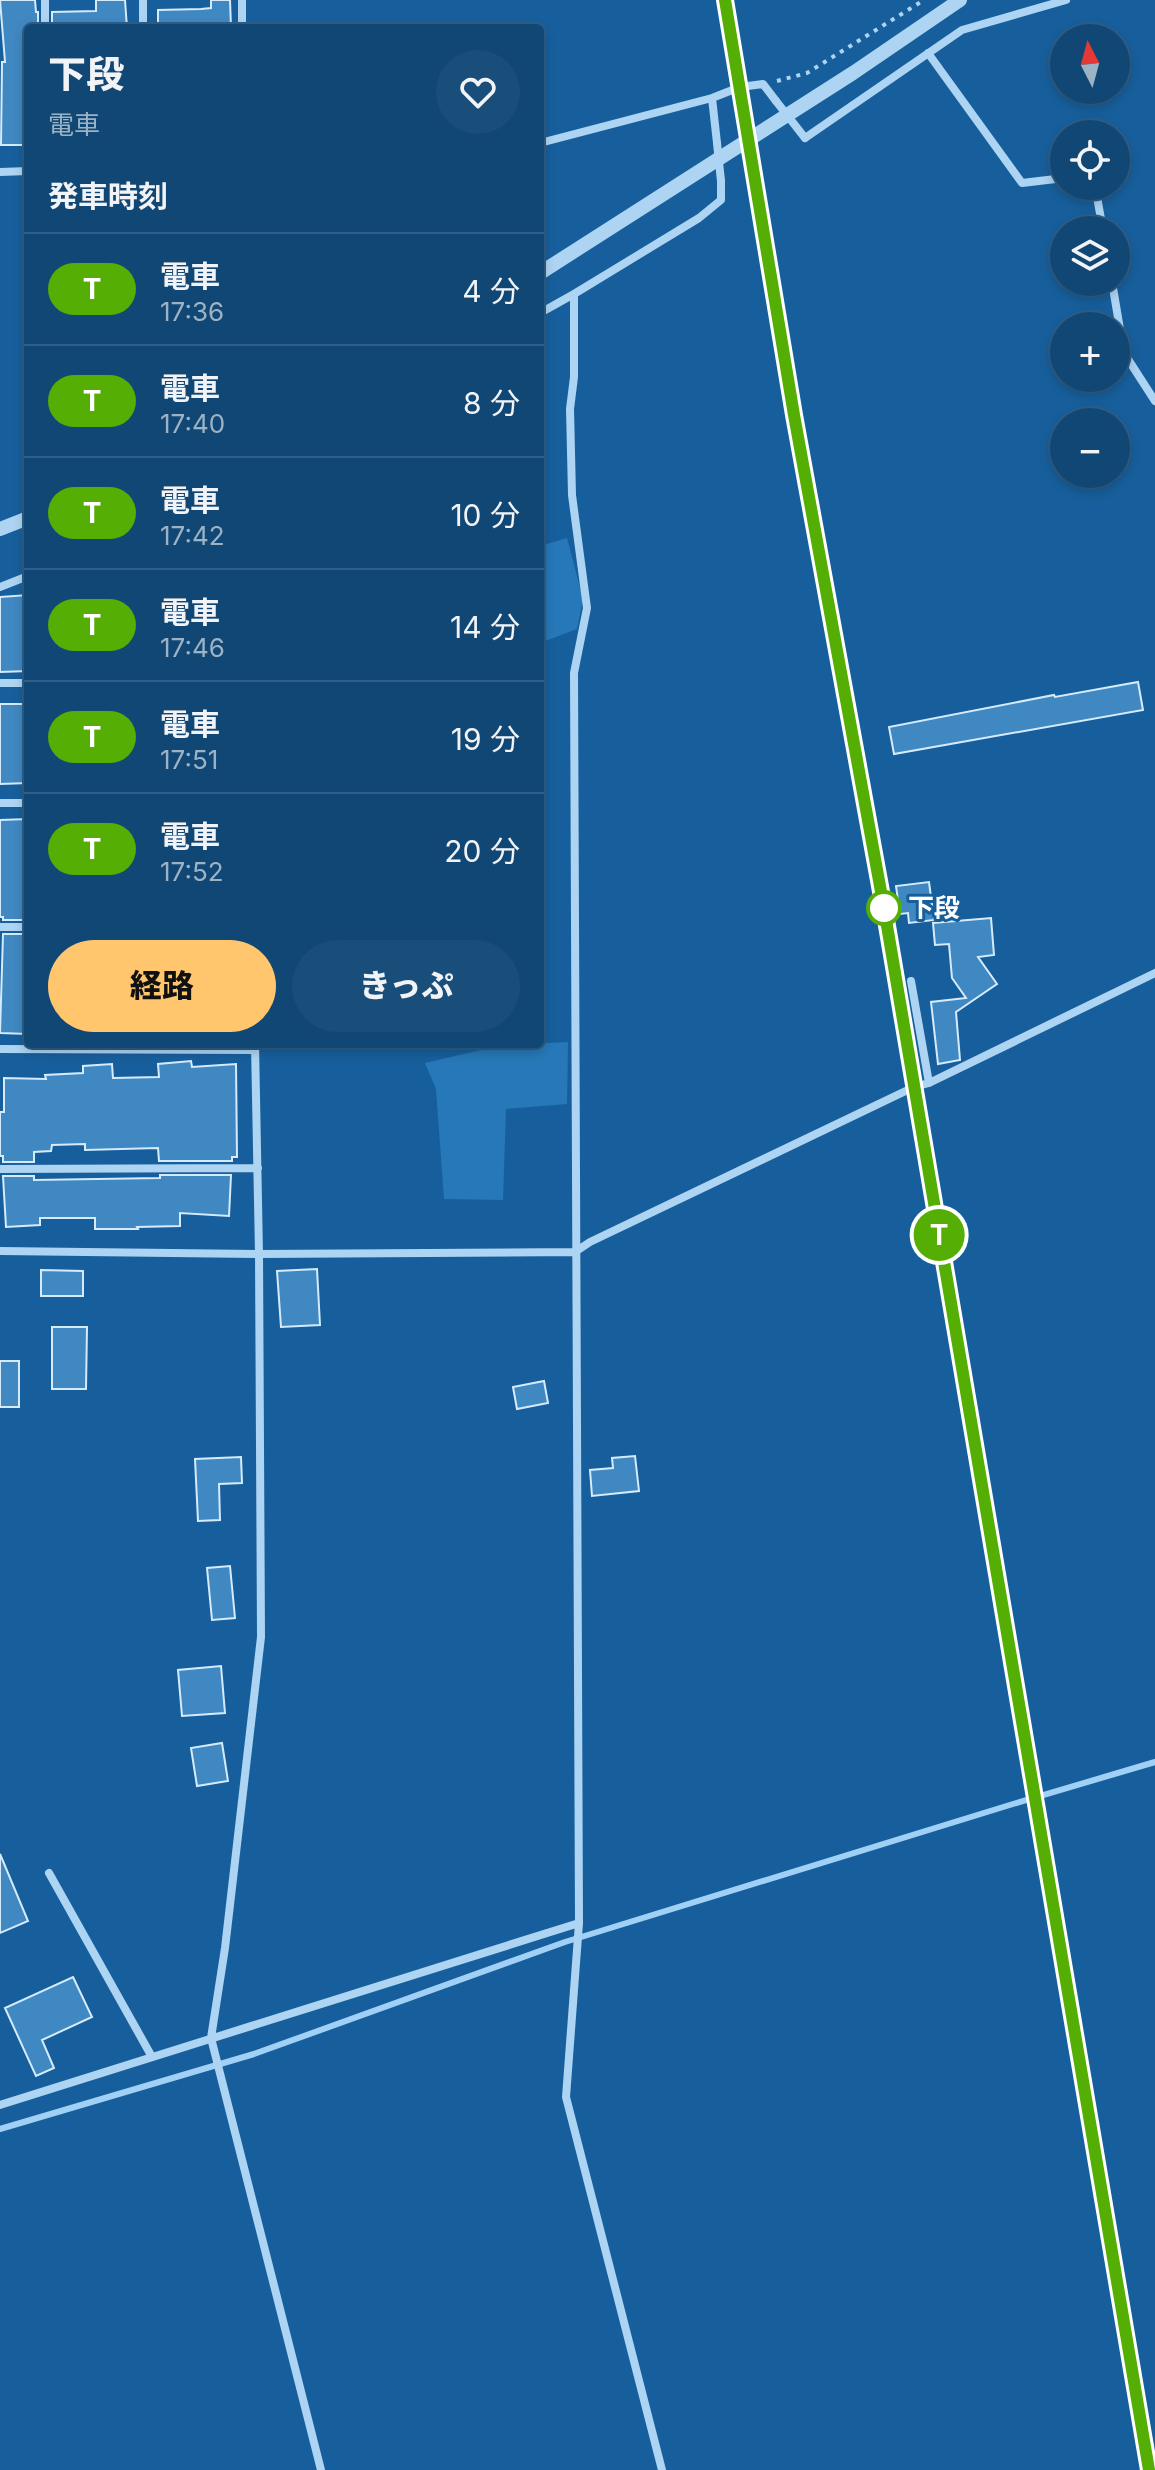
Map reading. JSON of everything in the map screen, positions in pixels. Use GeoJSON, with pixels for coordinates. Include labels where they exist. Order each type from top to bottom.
{"type":"FeatureCollection","features":[{"type":"Feature","properties":{"kind":"street"},"geometry":{"type":"LineString","coordinates":[[45,0],[45,24]]}},
{"type":"Feature","properties":{"kind":"street"},"geometry":{"type":"LineString","coordinates":[[143,0],[143,24]]}},
{"type":"Feature","properties":{"kind":"street"},"geometry":{"type":"LineString","coordinates":[[242,0],[242,24]]}},
{"type":"Feature","properties":{"kind":"street"},"geometry":{"type":"LineString","coordinates":[[544,270],[853,73],[960,0]]}},
{"type":"Feature","properties":{"kind":"street"},"geometry":{"type":"LineString","coordinates":[[544,142],[712,98],[740,87],[763,84],[805,138],[962,30],[1063,0]]}},
{"type":"Feature","properties":{"kind":"street"},"geometry":{"type":"LineString","coordinates":[[928,53],[1022,183],[1050,180]]}},
{"type":"Feature","properties":{"kind":"street"},"geometry":{"type":"LineString","coordinates":[[544,311],[699,218],[721,200],[712,98]]}},
{"type":"Feature","properties":{"kind":"street"},"geometry":{"type":"LineString","coordinates":[[0,172],[24,171]]}},
{"type":"Feature","properties":{"kind":"street"},"geometry":{"type":"LineString","coordinates":[[574,294],[574,377],[570,409],[572,495],[587,608],[574,673],[579,1923],[566,2097],[662,2470]]}},
{"type":"Feature","properties":{"kind":"street"},"geometry":{"type":"LineString","coordinates":[[1114,296],[1124,353],[1155,401]]}},
{"type":"Feature","properties":{"kind":"street"},"geometry":{"type":"LineString","coordinates":[[0,529],[24,520]]}},
{"type":"Feature","properties":{"kind":"street"},"geometry":{"type":"LineString","coordinates":[[0,587],[24,578]]}},
{"type":"Feature","properties":{"kind":"street"},"geometry":{"type":"LineString","coordinates":[[0,683],[24,683]]}},
{"type":"Feature","properties":{"kind":"street"},"geometry":{"type":"LineString","coordinates":[[0,803],[24,803]]}},
{"type":"Feature","properties":{"kind":"street"},"geometry":{"type":"LineString","coordinates":[[0,927],[24,927]]}},
{"type":"Feature","properties":{"kind":"street"},"geometry":{"type":"LineString","coordinates":[[0,1251],[259,1254],[575,1252],[590,1242],[1155,973]]}},
{"type":"Feature","properties":{"kind":"street"},"geometry":{"type":"LineString","coordinates":[[911,981],[929,1083]]}},
{"type":"Feature","properties":{"kind":"street"},"geometry":{"type":"LineString","coordinates":[[0,1049],[128,1048]]}},
{"type":"Feature","properties":{"kind":"street"},"geometry":{"type":"LineString","coordinates":[[255,1048],[261,1637],[225,1948],[211,2038],[321,2470]]}},
{"type":"Feature","properties":{"kind":"street"},"geometry":{"type":"LineString","coordinates":[[0,1169],[258,1168]]}},
{"type":"Feature","properties":{"kind":"street"},"geometry":{"type":"LineString","coordinates":[[49,1873],[152,2057]]}},
{"type":"Feature","properties":{"kind":"street"},"geometry":{"type":"LineString","coordinates":[[0,2105],[579,1923]]}},
{"type":"Feature","properties":{"kind":"path"},"geometry":{"type":"LineString","coordinates":[[763,84],[807,73],[924,0]]}},
{"type":"Feature","properties":{"kind":"shaded area"},"geometry":{"type":"Polygon","coordinates":[[[567,538],[583,599],[577,629],[544,641],[544,545],[567,538]]]}},
{"type":"Feature","properties":{"kind":"shaded area"},"geometry":{"type":"Polygon","coordinates":[[[568,1042],[567,1104],[506,1109],[503,1200],[444,1199],[436,1089],[425,1063],[489,1048],[544,1048],[544,1043],[568,1042]]]}},
{"type":"Feature","properties":{"kind":"building"},"geometry":{"type":"Polygon","coordinates":[[[0,0],[35,0],[38,24],[24,24],[24,145],[1,145],[2,62],[5,62],[0,0]]]}},
{"type":"Feature","properties":{"kind":"building"},"geometry":{"type":"Polygon","coordinates":[[[96,0],[125,0],[127,24],[52,24],[52,12],[96,11],[96,0]]]}},
{"type":"Feature","properties":{"kind":"building"},"geometry":{"type":"Polygon","coordinates":[[[211,0],[230,0],[231,24],[158,24],[158,10],[211,8],[211,0]]]}},
{"type":"Feature","properties":{"kind":"building"},"geometry":{"type":"Polygon","coordinates":[[[24,595],[24,671],[0,672],[0,597],[24,595]]]}},
{"type":"Feature","properties":{"kind":"building"},"geometry":{"type":"Polygon","coordinates":[[[1138,682],[1143,710],[894,754],[889,727],[1138,682]]]}},
{"type":"Feature","properties":{"kind":"building"},"geometry":{"type":"Polygon","coordinates":[[[0,704],[24,704],[24,783],[0,784],[0,704]]]}},
{"type":"Feature","properties":{"kind":"building"},"geometry":{"type":"Polygon","coordinates":[[[24,819],[24,920],[3,920],[0,917],[0,820],[24,819]]]}},
{"type":"Feature","properties":{"kind":"building"},"geometry":{"type":"Polygon","coordinates":[[[929,882],[934,920],[909,923],[908,913],[900,914],[896,886],[929,882]]]}},
{"type":"Feature","properties":{"kind":"building"},"geometry":{"type":"Polygon","coordinates":[[[991,918],[994,955],[978,957],[997,984],[956,1012],[960,1060],[938,1064],[931,1002],[966,998],[952,978],[949,944],[935,945],[933,923],[991,918]]]}},
{"type":"Feature","properties":{"kind":"building"},"geometry":{"type":"Polygon","coordinates":[[[3,934],[24,934],[24,1034],[0,1033],[3,934]]]}},
{"type":"Feature","properties":{"kind":"building"},"geometry":{"type":"Polygon","coordinates":[[[191,1061],[192,1067],[236,1064],[237,1157],[232,1157],[232,1161],[159,1161],[158,1148],[85,1150],[85,1144],[52,1145],[51,1151],[34,1152],[34,1162],[3,1162],[3,1156],[0,1156],[0,1112],[4,1112],[4,1078],[46,1079],[45,1075],[83,1073],[83,1066],[112,1064],[113,1078],[159,1077],[158,1064],[191,1061]]]}},
{"type":"Feature","properties":{"kind":"building"},"geometry":{"type":"Polygon","coordinates":[[[160,1175],[231,1175],[229,1216],[180,1213],[180,1226],[138,1229],[95,1229],[95,1218],[40,1218],[40,1225],[6,1227],[3,1176],[34,1176],[34,1180],[160,1178],[160,1175]]]}},
{"type":"Feature","properties":{"kind":"building"},"geometry":{"type":"Polygon","coordinates":[[[317,1269],[320,1325],[281,1327],[277,1271],[317,1269]]]}},
{"type":"Feature","properties":{"kind":"building"},"geometry":{"type":"Polygon","coordinates":[[[41,1270],[83,1271],[83,1296],[41,1296],[41,1270]]]}},
{"type":"Feature","properties":{"kind":"building"},"geometry":{"type":"Polygon","coordinates":[[[52,1327],[87,1327],[86,1389],[52,1389],[52,1327]]]}},
{"type":"Feature","properties":{"kind":"building"},"geometry":{"type":"Polygon","coordinates":[[[0,1361],[19,1361],[19,1407],[0,1407],[0,1361]]]}},
{"type":"Feature","properties":{"kind":"building"},"geometry":{"type":"Polygon","coordinates":[[[544,1381],[548,1403],[517,1409],[513,1387],[544,1381]]]}},
{"type":"Feature","properties":{"kind":"building"},"geometry":{"type":"Polygon","coordinates":[[[635,1456],[639,1491],[592,1496],[590,1470],[613,1468],[612,1458],[635,1456]]]}},
{"type":"Feature","properties":{"kind":"building"},"geometry":{"type":"Polygon","coordinates":[[[241,1457],[242,1483],[219,1484],[220,1520],[198,1521],[195,1459],[241,1457]]]}},
{"type":"Feature","properties":{"kind":"building"},"geometry":{"type":"Polygon","coordinates":[[[230,1566],[235,1618],[212,1620],[207,1568],[230,1566]]]}},
{"type":"Feature","properties":{"kind":"building"},"geometry":{"type":"Polygon","coordinates":[[[221,1666],[225,1713],[182,1716],[178,1670],[221,1666]]]}},
{"type":"Feature","properties":{"kind":"building"},"geometry":{"type":"Polygon","coordinates":[[[222,1743],[228,1781],[197,1786],[191,1748],[222,1743]]]}},
{"type":"Feature","properties":{"kind":"building"},"geometry":{"type":"Polygon","coordinates":[[[0,1854],[28,1921],[0,1933],[0,1854]]]}},
{"type":"Feature","properties":{"kind":"building"},"geometry":{"type":"Polygon","coordinates":[[[73,1977],[92,2017],[42,2040],[54,2068],[36,2076],[5,2008],[73,1977]]]}},
{"type":"Feature","properties":{"kind":"waterway"},"geometry":{"type":"LineString","coordinates":[[0,2129],[254,2054],[565,1942],[1155,1762]]}},
{"type":"Feature","properties":{"kind":"railway"},"geometry":{"type":"LineString","coordinates":[[725,0],[794,415],[884,908],[1149,2470]]}},
{"type":"Feature","properties":{"kind":"train","name":"T"},"geometry":{"type":"LineString","coordinates":[[725,0],[794,415],[884,908],[1149,2470]]}},
{"type":"Feature","properties":{"kind":"place","name":"下段"},"geometry":{"type":"Point","coordinates":[884,908]}}]}
